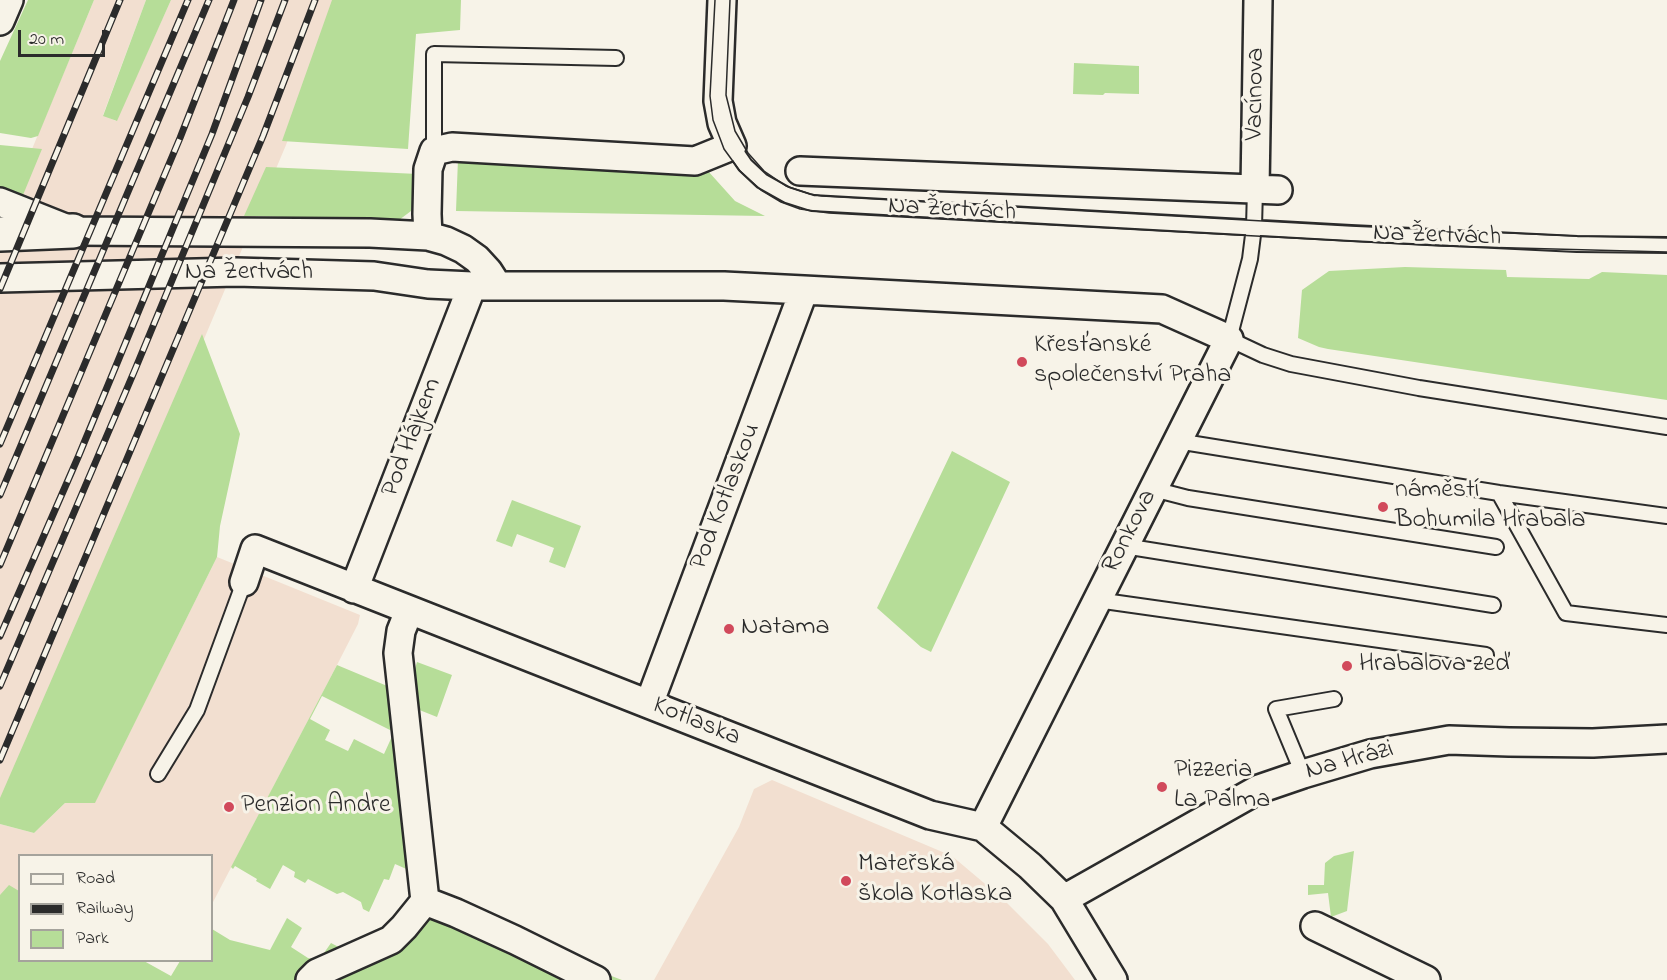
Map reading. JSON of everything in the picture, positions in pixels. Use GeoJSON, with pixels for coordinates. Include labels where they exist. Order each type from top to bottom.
{"type":"FeatureCollection","features":[{"type":"Feature","properties":{"kind":"main road"},"geometry":{"type":"LineString","coordinates":[[0,234],[73,231]]}},
{"type":"Feature","properties":{"kind":"street"},"geometry":{"type":"LineString","coordinates":[[0,21],[9,0]]}},
{"type":"Feature","properties":{"kind":"street"},"geometry":{"type":"LineString","coordinates":[[428,236],[428,169],[434,152],[452,147],[695,160],[732,146],[718,101],[722,0]]}},
{"type":"Feature","properties":{"kind":"street","name":"Vacínova"},"geometry":{"type":"LineString","coordinates":[[1258,0],[1267,189]]}},
{"type":"Feature","properties":{"kind":"street","name":"Na Žertvách"},"geometry":{"type":"LineString","coordinates":[[800,171],[1267,189]]}},
{"type":"Feature","properties":{"kind":"street"},"geometry":{"type":"LineString","coordinates":[[0,202],[73,231],[370,233],[428,236],[446,241],[477,259],[488,271],[485,286]]}},
{"type":"Feature","properties":{"kind":"street","name":"Na Žertvách"},"geometry":{"type":"LineString","coordinates":[[0,278],[236,272],[374,276],[428,284],[485,286],[724,286],[1162,309],[1229,339]]}},
{"type":"Feature","properties":{"kind":"street","name":"Pod Hájkem"},"geometry":{"type":"LineString","coordinates":[[354,589],[485,286]]}},
{"type":"Feature","properties":{"kind":"street","name":"Pod Kotlaskou"},"geometry":{"type":"LineString","coordinates":[[649,704],[804,290]]}},
{"type":"Feature","properties":{"kind":"street","name":"Ronkova"},"geometry":{"type":"LineString","coordinates":[[983,827],[1229,339]]}},
{"type":"Feature","properties":{"kind":"street","name":"Kotlaska"},"geometry":{"type":"LineString","coordinates":[[244,582],[255,549],[930,815],[983,827],[1030,866],[1064,899],[1113,980]]}},
{"type":"Feature","properties":{"kind":"street"},"geometry":{"type":"LineString","coordinates":[[310,980],[317,972],[391,940],[424,901],[398,653],[401,631],[409,611]]}},
{"type":"Feature","properties":{"kind":"street","name":"Na Hrázi"},"geometry":{"type":"LineString","coordinates":[[1064,899],[1259,789],[1370,754],[1449,740],[1593,743],[1667,739]]}},
{"type":"Feature","properties":{"kind":"street"},"geometry":{"type":"LineString","coordinates":[[424,901],[515,940],[596,980]]}},
{"type":"Feature","properties":{"kind":"street"},"geometry":{"type":"LineString","coordinates":[[1315,926],[1426,980]]}},
{"type":"Feature","properties":{"kind":"lane"},"geometry":{"type":"LineString","coordinates":[[434,152],[435,54],[616,58]]}},
{"type":"Feature","properties":{"kind":"lane","name":"Na Žertvách"},"geometry":{"type":"LineString","coordinates":[[732,146],[745,165],[768,185],[787,195],[812,203],[1577,244],[1667,245]]}},
{"type":"Feature","properties":{"kind":"lane","name":"Ronkova"},"geometry":{"type":"LineString","coordinates":[[1229,339],[1250,259],[1254,227],[1267,189]]}},
{"type":"Feature","properties":{"kind":"lane"},"geometry":{"type":"LineString","coordinates":[[1229,339],[1263,355],[1291,364],[1419,388],[1667,427]]}},
{"type":"Feature","properties":{"kind":"lane"},"geometry":{"type":"LineString","coordinates":[[1177,441],[1499,493],[1667,516]]}},
{"type":"Feature","properties":{"kind":"lane"},"geometry":{"type":"LineString","coordinates":[[1153,489],[1188,498],[1496,547]]}},
{"type":"Feature","properties":{"kind":"lane"},"geometry":{"type":"LineString","coordinates":[[1499,493],[1566,613],[1667,625]]}},
{"type":"Feature","properties":{"kind":"lane"},"geometry":{"type":"LineString","coordinates":[[1124,546],[1493,605]]}},
{"type":"Feature","properties":{"kind":"lane"},"geometry":{"type":"LineString","coordinates":[[158,774],[197,710],[244,582]]}},
{"type":"Feature","properties":{"kind":"lane"},"geometry":{"type":"LineString","coordinates":[[1097,600],[1486,655]]}},
{"type":"Feature","properties":{"kind":"lane"},"geometry":{"type":"LineString","coordinates":[[1303,774],[1275,709],[1334,699]]}},
{"type":"Feature","properties":{"kind":"shaded area"},"geometry":{"type":"Polygon","coordinates":[[[94,0],[146,0],[103,115],[116,121],[171,0],[340,0],[286,145],[0,822],[0,226],[94,0]]]}},
{"type":"Feature","properties":{"kind":"shaded area"},"geometry":{"type":"Polygon","coordinates":[[[217,557],[360,615],[358,624],[213,902],[213,854],[18,854],[18,907],[0,898],[0,824],[34,833],[65,803],[95,802],[217,557]]]}},
{"type":"Feature","properties":{"kind":"shaded area","name":"Mateřská škola Kotlaska"},"geometry":{"type":"Polygon","coordinates":[[[772,780],[952,856],[1003,899],[1048,944],[1075,980],[654,980],[739,827],[754,789],[772,780]]]}},
{"type":"Feature","properties":{"kind":"green space"},"geometry":{"type":"Polygon","coordinates":[[[28,0],[94,0],[38,136],[31,138],[0,133],[0,61],[28,0]]]}},
{"type":"Feature","properties":{"kind":"green space"},"geometry":{"type":"Polygon","coordinates":[[[146,0],[171,0],[117,121],[103,116],[146,0]]]}},
{"type":"Feature","properties":{"kind":"green space"},"geometry":{"type":"Polygon","coordinates":[[[332,0],[461,0],[460,30],[416,34],[408,149],[282,141],[332,0]]]}},
{"type":"Feature","properties":{"kind":"green space"},"geometry":{"type":"Polygon","coordinates":[[[1074,63],[1139,66],[1139,94],[1073,94],[1074,63]]]}},
{"type":"Feature","properties":{"kind":"green space"},"geometry":{"type":"Polygon","coordinates":[[[0,145],[42,149],[23,195],[0,188],[0,145]]]}},
{"type":"Feature","properties":{"kind":"green space"},"geometry":{"type":"Polygon","coordinates":[[[458,159],[708,171],[735,201],[765,216],[456,211],[458,159]]]}},
{"type":"Feature","properties":{"kind":"green space"},"geometry":{"type":"Polygon","coordinates":[[[266,167],[418,174],[411,211],[399,220],[244,216],[266,167]]]}},
{"type":"Feature","properties":{"kind":"green space"},"geometry":{"type":"Polygon","coordinates":[[[1405,267],[1506,270],[1507,277],[1589,279],[1602,272],[1667,275],[1667,400],[1328,349],[1298,338],[1302,290],[1329,271],[1405,267]]]}},
{"type":"Feature","properties":{"kind":"green space"},"geometry":{"type":"Polygon","coordinates":[[[202,334],[240,434],[220,526],[217,557],[95,803],[65,803],[34,833],[0,824],[0,798],[202,334]]]}},
{"type":"Feature","properties":{"kind":"green space"},"geometry":{"type":"Polygon","coordinates":[[[952,451],[1010,482],[931,652],[921,647],[877,608],[952,451]]]}},
{"type":"Feature","properties":{"kind":"green space"},"geometry":{"type":"Polygon","coordinates":[[[512,500],[581,526],[565,568],[549,562],[554,548],[517,534],[512,547],[496,541],[512,500]]]}},
{"type":"Feature","properties":{"kind":"green space"},"geometry":{"type":"Polygon","coordinates":[[[417,662],[452,675],[437,717],[412,707],[409,671],[414,672],[417,662]]]}},
{"type":"Feature","properties":{"kind":"green space"},"geometry":{"type":"Polygon","coordinates":[[[337,665],[392,688],[411,871],[395,864],[389,880],[384,879],[369,912],[363,909],[361,902],[343,892],[337,894],[308,879],[305,883],[294,877],[295,872],[283,865],[270,889],[235,866],[233,869],[231,867],[337,665]],[[322,696],[310,719],[330,730],[325,740],[348,751],[354,739],[384,754],[394,732],[322,696]]]}},
{"type":"Feature","properties":{"kind":"green space"},"geometry":{"type":"Polygon","coordinates":[[[1354,851],[1347,911],[1331,917],[1328,893],[1308,895],[1308,885],[1324,885],[1325,863],[1334,856],[1354,851]]]}},
{"type":"Feature","properties":{"kind":"green space"},"geometry":{"type":"Polygon","coordinates":[[[9,885],[18,890],[18,962],[146,962],[171,976],[179,962],[213,962],[213,930],[230,940],[270,950],[287,918],[302,928],[291,947],[308,958],[319,960],[331,943],[352,954],[362,964],[413,940],[428,918],[443,912],[622,980],[0,980],[0,895],[9,885]]]}},
{"type":"Feature","properties":{"kind":"tram line"},"geometry":{"type":"LineString","coordinates":[[715,0],[710,96],[713,120],[724,149],[740,171],[761,190],[781,202],[800,209],[829,213],[1441,246],[1667,252]]}},
{"type":"Feature","properties":{"kind":"tram line"},"geometry":{"type":"LineString","coordinates":[[730,0],[726,95],[735,131],[748,153],[764,171],[786,186],[810,194],[1351,226],[1667,238]]}},
{"type":"Feature","properties":{"kind":"railway"},"geometry":{"type":"LineString","coordinates":[[0,289],[120,0]]}},
{"type":"Feature","properties":{"kind":"railway"},"geometry":{"type":"LineString","coordinates":[[0,444],[188,0]]}},
{"type":"Feature","properties":{"kind":"railway"},"geometry":{"type":"LineString","coordinates":[[0,495],[209,0]]}},
{"type":"Feature","properties":{"kind":"railway"},"geometry":{"type":"LineString","coordinates":[[0,565],[180,138],[234,0]]}},
{"type":"Feature","properties":{"kind":"railway"},"geometry":{"type":"LineString","coordinates":[[0,636],[79,455],[212,134],[261,0]]}},
{"type":"Feature","properties":{"kind":"railway"},"geometry":{"type":"LineString","coordinates":[[0,686],[134,372],[248,97],[285,0]]}},
{"type":"Feature","properties":{"kind":"railway"},"geometry":{"type":"LineString","coordinates":[[0,760],[263,136],[315,0]]}},
{"type":"Feature","properties":{"kind":"place","name":"Křesťanské společenství Praha"},"geometry":{"type":"Point","coordinates":[1022,362]}},
{"type":"Feature","properties":{"kind":"place","name":"náměstí Bohumila Hrabala"},"geometry":{"type":"Point","coordinates":[1383,507]}},
{"type":"Feature","properties":{"kind":"place","name":"Natama"},"geometry":{"type":"Point","coordinates":[729,629]}},
{"type":"Feature","properties":{"kind":"place","name":"Hrabalova zeď"},"geometry":{"type":"Point","coordinates":[1347,666]}},
{"type":"Feature","properties":{"kind":"place","name":"Pizzeria La Palma"},"geometry":{"type":"Point","coordinates":[1162,787]}},
{"type":"Feature","properties":{"kind":"place","name":"Penzion Andre"},"geometry":{"type":"Point","coordinates":[229,807]}},
{"type":"Feature","properties":{"kind":"place","name":"Mateřská škola Kotlaska"},"geometry":{"type":"Point","coordinates":[846,881]}}]}
